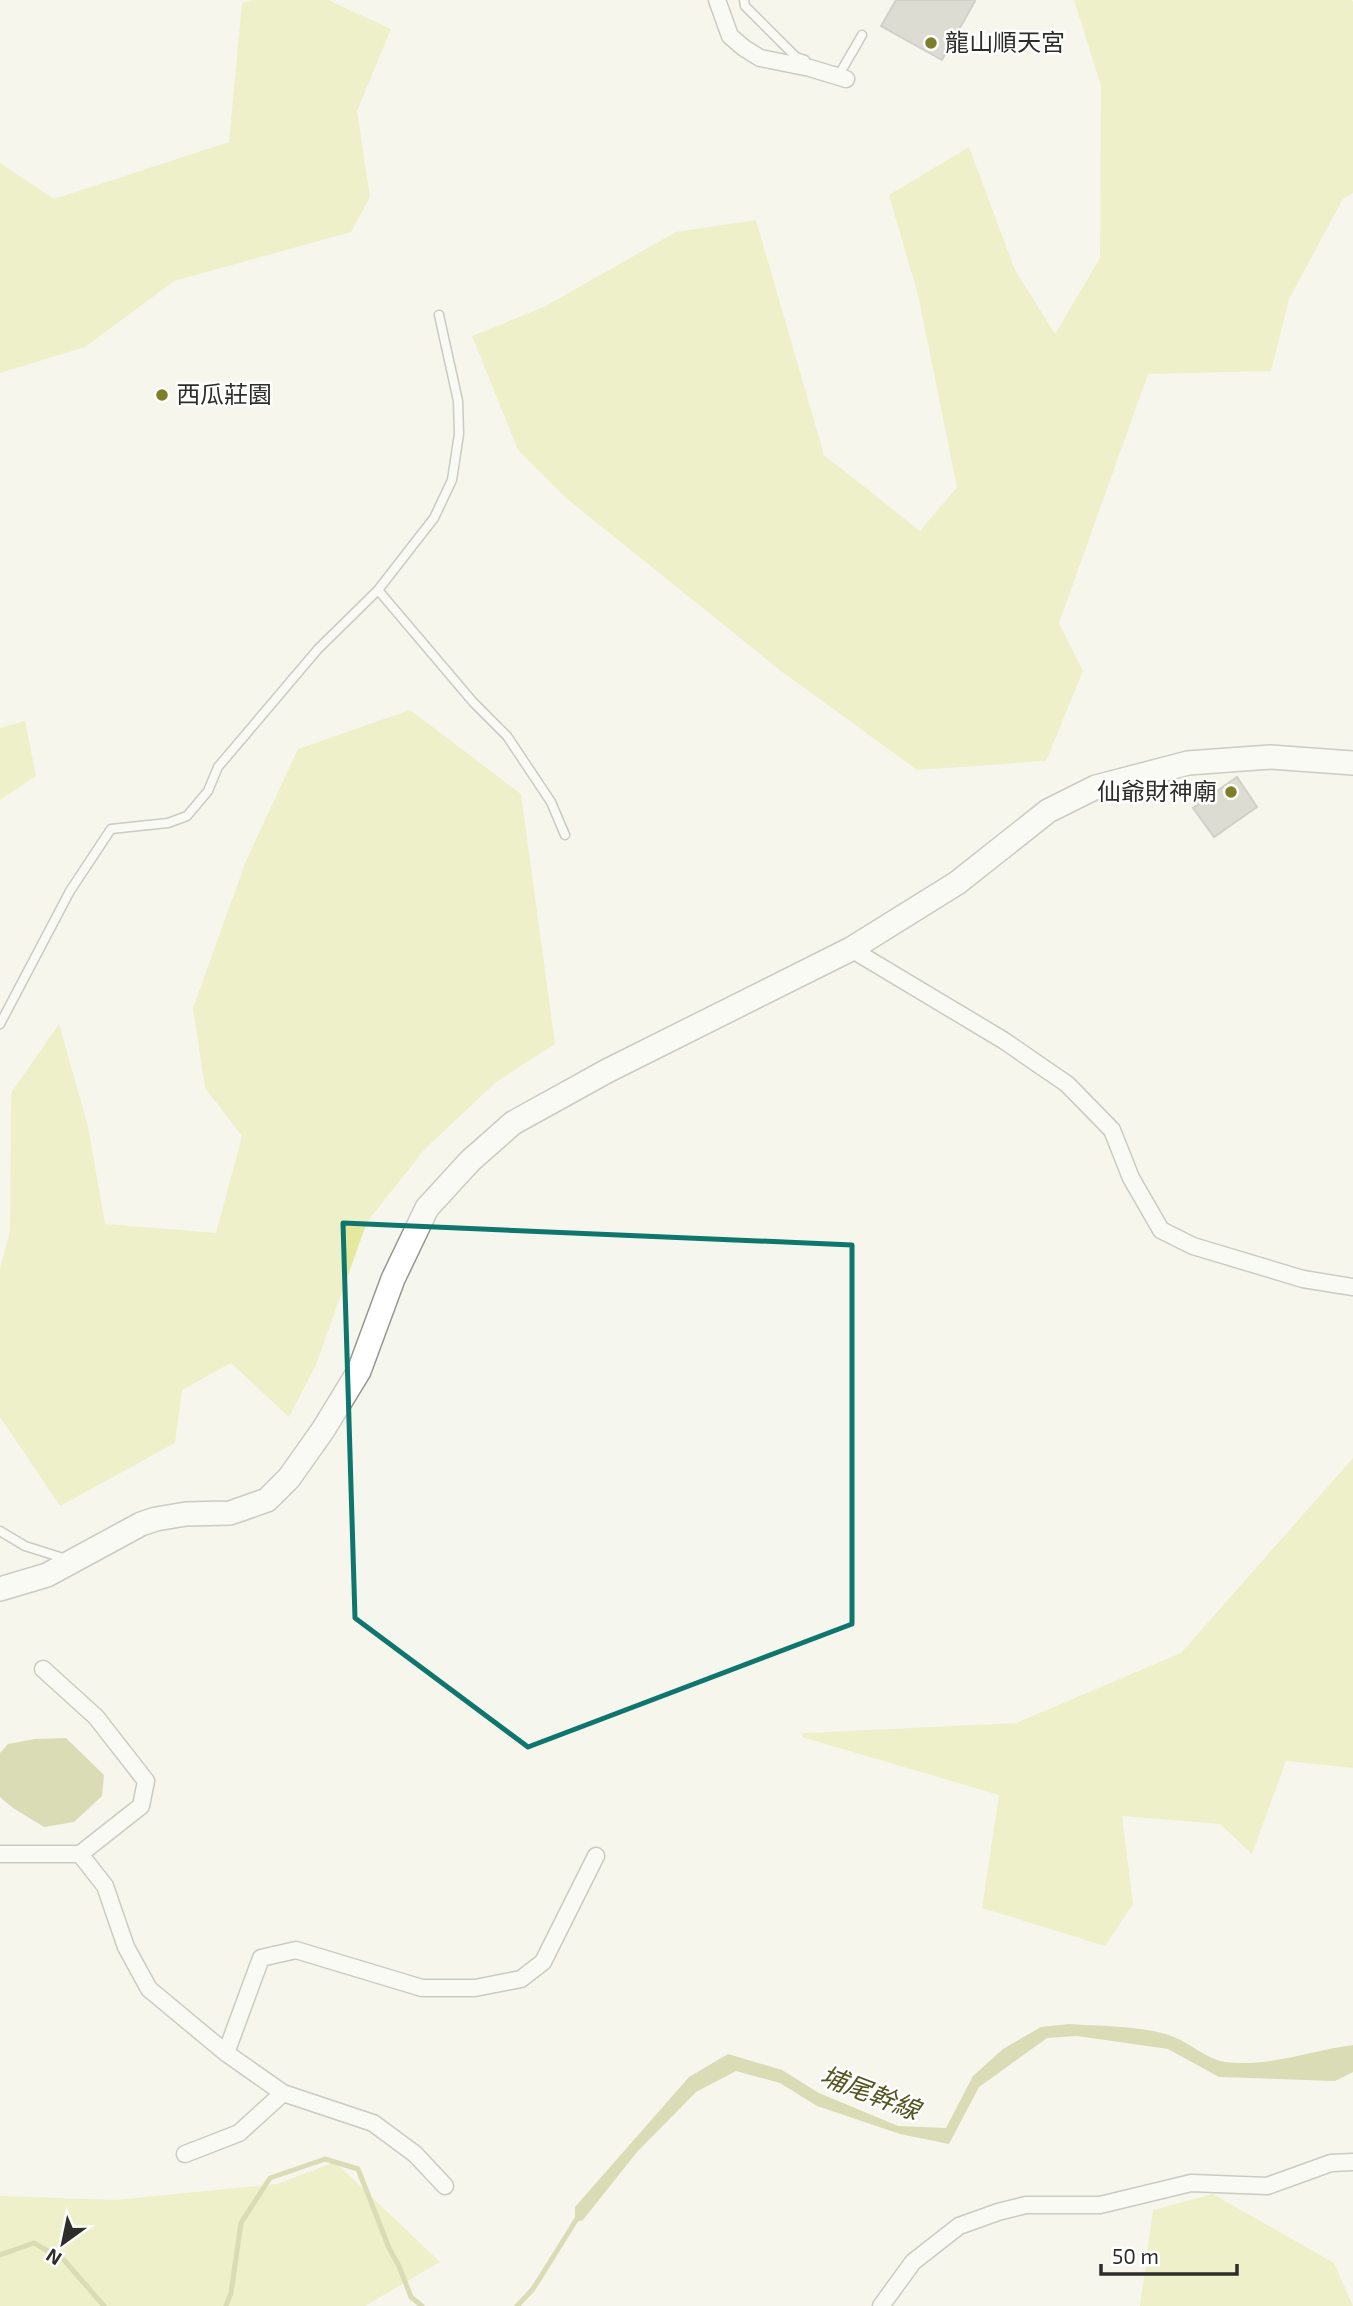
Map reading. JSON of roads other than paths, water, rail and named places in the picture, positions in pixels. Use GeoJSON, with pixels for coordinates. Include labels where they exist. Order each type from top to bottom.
{"type":"FeatureCollection","features":[{"type":"Feature","properties":{"kind":"street"},"geometry":{"type":"LineString","coordinates":[[717,0],[730,36],[760,58],[810,68],[846,79]]}},
{"type":"Feature","properties":{"kind":"street"},"geometry":{"type":"LineString","coordinates":[[0,1589],[47,1575],[141,1524],[156,1519],[186,1514],[230,1513],[267,1500],[289,1478],[323,1430],[359,1371],[393,1279],[427,1208],[470,1161],[513,1123],[607,1071],[851,949],[957,883],[1048,811],[1096,788],[1188,763],[1270,757],[1353,763]]}},
{"type":"Feature","properties":{"kind":"street"},"geometry":{"type":"LineString","coordinates":[[851,949],[1003,1040],[1067,1084],[1111,1130],[1131,1178],[1161,1230],[1193,1246],[1303,1279],[1353,1287]]}},
{"type":"Feature","properties":{"kind":"street"},"geometry":{"type":"LineString","coordinates":[[0,1854],[80,1854],[141,1806],[146,1781],[96,1717],[43,1669]]}},
{"type":"Feature","properties":{"kind":"street"},"geometry":{"type":"LineString","coordinates":[[80,1854],[105,1886],[125,1947],[149,1989],[226,2053],[283,2093],[373,2123],[415,2154],[445,2186]]}},
{"type":"Feature","properties":{"kind":"street"},"geometry":{"type":"LineString","coordinates":[[226,2053],[261,1958],[296,1950],[422,1988],[475,1988],[521,1979],[543,1962],[596,1856]]}},
{"type":"Feature","properties":{"kind":"street"},"geometry":{"type":"LineString","coordinates":[[185,2154],[239,2133],[283,2093]]}},
{"type":"Feature","properties":{"kind":"street"},"geometry":{"type":"LineString","coordinates":[[881,2306],[913,2262],[959,2227],[999,2212],[1026,2205],[1100,2206],[1191,2183],[1267,2186],[1331,2163],[1353,2162]]}},
{"type":"Feature","properties":{"kind":"lane"},"geometry":{"type":"LineString","coordinates":[[744,0],[745,6],[796,57],[840,73],[862,35]]}},
{"type":"Feature","properties":{"kind":"lane"},"geometry":{"type":"LineString","coordinates":[[0,1024],[70,891],[111,829],[168,823],[187,816],[208,791],[218,767],[318,649],[378,590],[433,518],[452,480],[459,434],[458,401],[439,315]]}},
{"type":"Feature","properties":{"kind":"lane"},"geometry":{"type":"LineString","coordinates":[[378,590],[473,702],[507,736],[551,803],[565,835]]}},
{"type":"Feature","properties":{"kind":"lane"},"geometry":{"type":"LineString","coordinates":[[0,1531],[25,1546],[72,1560]]}},
{"type":"Feature","properties":{"kind":"waterway","name":"埔尾幹線"},"geometry":{"type":"LineString","coordinates":[[226,2306],[231,2293],[241,2223],[270,2178],[325,2159],[358,2169],[411,2297],[422,2306]]}},
{"type":"Feature","properties":{"kind":"waterway","name":"埔尾幹線"},"geometry":{"type":"LineString","coordinates":[[517,2306],[533,2289],[578,2217]]}},
{"type":"Feature","properties":{"kind":"waterway","name":"埔尾幹線"},"geometry":{"type":"LineString","coordinates":[[0,2255],[34,2243],[64,2260],[104,2306]]}},
{"type":"Feature","properties":{"kind":"place","name":"龍山順天宮"},"geometry":{"type":"Point","coordinates":[931,43]}},
{"type":"Feature","properties":{"kind":"place","name":"西瓜莊園"},"geometry":{"type":"Point","coordinates":[162,395]}},
{"type":"Feature","properties":{"kind":"place","name":"仙爺財神廟"},"geometry":{"type":"Point","coordinates":[1231,792]}}]}
